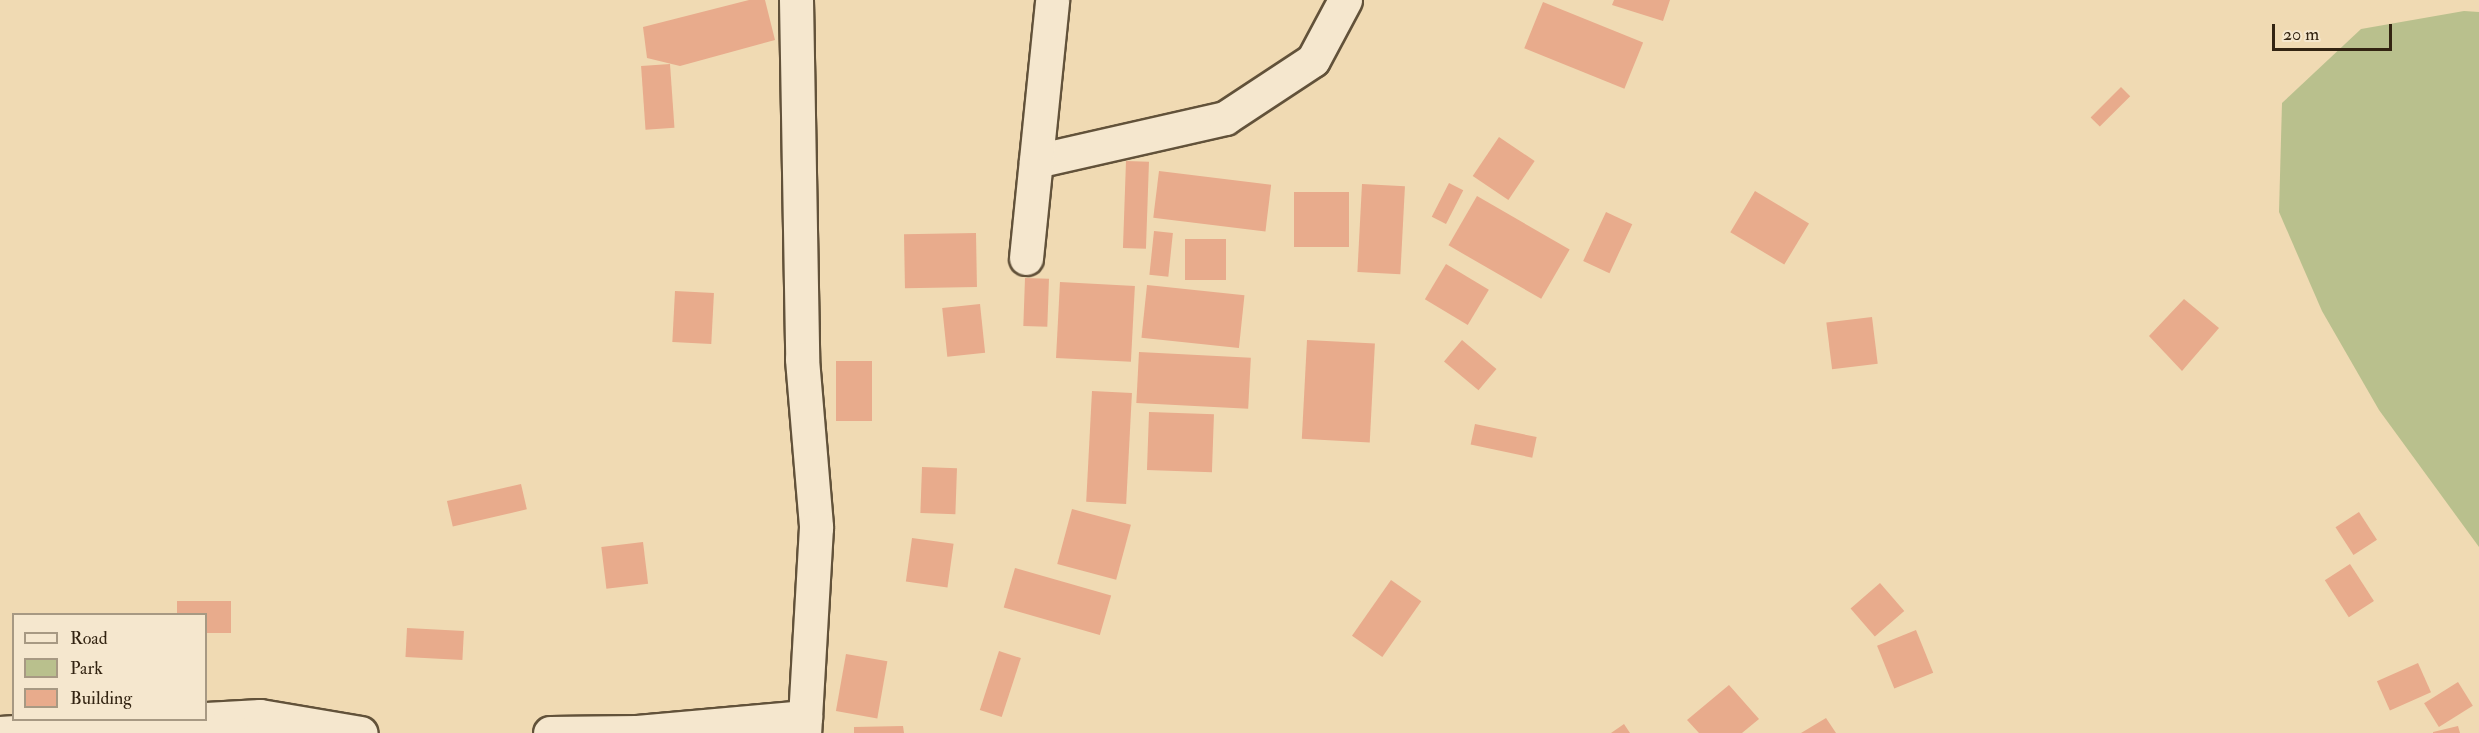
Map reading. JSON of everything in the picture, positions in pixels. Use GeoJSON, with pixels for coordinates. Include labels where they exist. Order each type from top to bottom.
{"type":"FeatureCollection","features":[{"type":"Feature","properties":{"kind":"street"},"geometry":{"type":"LineString","coordinates":[[550,733],[805,725],[816,527],[802,359],[796,0]]}},
{"type":"Feature","properties":{"kind":"street"},"geometry":{"type":"LineString","coordinates":[[1026,258],[1052,0]]}},
{"type":"Feature","properties":{"kind":"street"},"geometry":{"type":"LineString","coordinates":[[1036,161],[1225,118],[1313,60],[1345,0]]}},
{"type":"Feature","properties":{"kind":"street"},"geometry":{"type":"LineString","coordinates":[[207,719],[260,716],[361,733]]}},
{"type":"Feature","properties":{"kind":"street"},"geometry":{"type":"LineString","coordinates":[[0,733],[94,731],[189,721]]}},
{"type":"Feature","properties":{"kind":"green space"},"geometry":{"type":"Polygon","coordinates":[[[2464,11],[2479,12],[2479,547],[2379,410],[2322,311],[2279,212],[2282,103],[2361,29],[2464,11]]]}},
{"type":"Feature","properties":{"kind":"building"},"geometry":{"type":"Polygon","coordinates":[[[749,0],[765,0],[775,40],[680,66],[647,58],[643,27],[749,0]]]}},
{"type":"Feature","properties":{"kind":"building"},"geometry":{"type":"Polygon","coordinates":[[[1614,0],[1670,0],[1663,21],[1612,5],[1614,0]]]}},
{"type":"Feature","properties":{"kind":"building"},"geometry":{"type":"Polygon","coordinates":[[[1543,2],[1643,42],[1624,89],[1524,48],[1543,2]]]}},
{"type":"Feature","properties":{"kind":"building"},"geometry":{"type":"Polygon","coordinates":[[[670,64],[674,128],[646,130],[641,66],[670,64]]]}},
{"type":"Feature","properties":{"kind":"building"},"geometry":{"type":"Polygon","coordinates":[[[2121,87],[2130,96],[2100,127],[2091,117],[2121,87]]]}},
{"type":"Feature","properties":{"kind":"building"},"geometry":{"type":"Polygon","coordinates":[[[1499,137],[1535,161],[1508,200],[1473,176],[1499,137]]]}},
{"type":"Feature","properties":{"kind":"building"},"geometry":{"type":"Polygon","coordinates":[[[1126,161],[1149,162],[1146,249],[1123,248],[1126,161]]]}},
{"type":"Feature","properties":{"kind":"building"},"geometry":{"type":"Polygon","coordinates":[[[1159,171],[1271,185],[1265,231],[1153,218],[1159,171]]]}},
{"type":"Feature","properties":{"kind":"building"},"geometry":{"type":"Polygon","coordinates":[[[1449,183],[1463,190],[1446,224],[1432,217],[1449,183]]]}},
{"type":"Feature","properties":{"kind":"building"},"geometry":{"type":"Polygon","coordinates":[[[1362,184],[1405,186],[1400,274],[1357,272],[1362,184]]]}},
{"type":"Feature","properties":{"kind":"building"},"geometry":{"type":"Polygon","coordinates":[[[1755,191],[1809,223],[1784,265],[1730,232],[1755,191]]]}},
{"type":"Feature","properties":{"kind":"building"},"geometry":{"type":"Polygon","coordinates":[[[1294,192],[1349,192],[1349,247],[1294,247],[1294,192]]]}},
{"type":"Feature","properties":{"kind":"building"},"geometry":{"type":"Polygon","coordinates":[[[1477,196],[1570,250],[1541,299],[1448,245],[1477,196]]]}},
{"type":"Feature","properties":{"kind":"building"},"geometry":{"type":"Polygon","coordinates":[[[1606,212],[1632,224],[1609,273],[1583,261],[1606,212]]]}},
{"type":"Feature","properties":{"kind":"building"},"geometry":{"type":"Polygon","coordinates":[[[1154,231],[1173,233],[1168,277],[1149,275],[1154,231]]]}},
{"type":"Feature","properties":{"kind":"building"},"geometry":{"type":"Polygon","coordinates":[[[976,233],[977,287],[905,288],[904,234],[976,233]]]}},
{"type":"Feature","properties":{"kind":"building"},"geometry":{"type":"Polygon","coordinates":[[[1185,239],[1226,239],[1226,280],[1185,280],[1185,239]]]}},
{"type":"Feature","properties":{"kind":"building"},"geometry":{"type":"Polygon","coordinates":[[[1446,264],[1489,290],[1468,325],[1425,299],[1446,264]]]}},
{"type":"Feature","properties":{"kind":"building"},"geometry":{"type":"Polygon","coordinates":[[[1025,278],[1049,279],[1047,327],[1023,326],[1025,278]]]}},
{"type":"Feature","properties":{"kind":"building"},"geometry":{"type":"Polygon","coordinates":[[[1060,282],[1135,286],[1131,362],[1056,358],[1060,282]]]}},
{"type":"Feature","properties":{"kind":"building"},"geometry":{"type":"Polygon","coordinates":[[[1147,285],[1244,295],[1239,348],[1141,338],[1147,285]]]}},
{"type":"Feature","properties":{"kind":"building"},"geometry":{"type":"Polygon","coordinates":[[[675,291],[714,293],[711,344],[672,342],[675,291]]]}},
{"type":"Feature","properties":{"kind":"building"},"geometry":{"type":"Polygon","coordinates":[[[2184,299],[2219,328],[2182,371],[2149,336],[2184,299]]]}},
{"type":"Feature","properties":{"kind":"building"},"geometry":{"type":"Polygon","coordinates":[[[980,304],[985,353],[947,357],[942,308],[980,304]]]}},
{"type":"Feature","properties":{"kind":"building"},"geometry":{"type":"Polygon","coordinates":[[[1872,317],[1878,364],[1832,369],[1826,323],[1872,317]]]}},
{"type":"Feature","properties":{"kind":"building"},"geometry":{"type":"Polygon","coordinates":[[[1307,340],[1375,344],[1370,442],[1302,439],[1307,340]]]}},
{"type":"Feature","properties":{"kind":"building"},"geometry":{"type":"Polygon","coordinates":[[[1462,340],[1496,369],[1478,390],[1444,361],[1462,340]]]}},
{"type":"Feature","properties":{"kind":"building"},"geometry":{"type":"Polygon","coordinates":[[[1139,352],[1251,358],[1248,409],[1136,403],[1139,352]]]}},
{"type":"Feature","properties":{"kind":"building"},"geometry":{"type":"Polygon","coordinates":[[[836,361],[872,361],[872,421],[836,421],[836,361]]]}},
{"type":"Feature","properties":{"kind":"building"},"geometry":{"type":"Polygon","coordinates":[[[1092,391],[1132,393],[1126,504],[1086,502],[1092,391]]]}},
{"type":"Feature","properties":{"kind":"building"},"geometry":{"type":"Polygon","coordinates":[[[1149,412],[1214,414],[1212,472],[1147,470],[1149,412]]]}},
{"type":"Feature","properties":{"kind":"building"},"geometry":{"type":"Polygon","coordinates":[[[1475,424],[1537,437],[1532,458],[1471,445],[1475,424]]]}},
{"type":"Feature","properties":{"kind":"building"},"geometry":{"type":"Polygon","coordinates":[[[922,467],[957,468],[955,514],[920,513],[922,467]]]}},
{"type":"Feature","properties":{"kind":"building"},"geometry":{"type":"Polygon","coordinates":[[[521,484],[527,509],[453,526],[447,501],[521,484]]]}},
{"type":"Feature","properties":{"kind":"building"},"geometry":{"type":"Polygon","coordinates":[[[1072,509],[1131,525],[1116,580],[1057,564],[1072,509]]]}},
{"type":"Feature","properties":{"kind":"building"},"geometry":{"type":"Polygon","coordinates":[[[2359,512],[2377,540],[2353,555],[2336,527],[2359,512]]]}},
{"type":"Feature","properties":{"kind":"building"},"geometry":{"type":"Polygon","coordinates":[[[912,538],[954,544],[947,587],[906,582],[912,538]]]}},
{"type":"Feature","properties":{"kind":"building"},"geometry":{"type":"Polygon","coordinates":[[[643,542],[648,584],[606,589],[601,547],[643,542]]]}},
{"type":"Feature","properties":{"kind":"building"},"geometry":{"type":"Polygon","coordinates":[[[2350,564],[2374,601],[2349,617],[2325,580],[2350,564]]]}},
{"type":"Feature","properties":{"kind":"building"},"geometry":{"type":"Polygon","coordinates":[[[1015,568],[1111,596],[1100,635],[1004,607],[1015,568]]]}},
{"type":"Feature","properties":{"kind":"building"},"geometry":{"type":"Polygon","coordinates":[[[1391,580],[1421,601],[1382,657],[1352,636],[1391,580]]]}},
{"type":"Feature","properties":{"kind":"building"},"geometry":{"type":"Polygon","coordinates":[[[1880,583],[1904,611],[1875,637],[1851,609],[1880,583]]]}},
{"type":"Feature","properties":{"kind":"building"},"geometry":{"type":"Polygon","coordinates":[[[177,601],[231,601],[231,633],[207,633],[207,613],[177,613],[177,601]]]}},
{"type":"Feature","properties":{"kind":"building"},"geometry":{"type":"Polygon","coordinates":[[[407,628],[464,631],[462,660],[405,657],[407,628]]]}},
{"type":"Feature","properties":{"kind":"building"},"geometry":{"type":"Polygon","coordinates":[[[1916,630],[1933,673],[1894,688],[1877,646],[1916,630]]]}},
{"type":"Feature","properties":{"kind":"building"},"geometry":{"type":"Polygon","coordinates":[[[999,651],[1021,658],[1002,717],[980,710],[999,651]]]}},
{"type":"Feature","properties":{"kind":"building"},"geometry":{"type":"Polygon","coordinates":[[[846,654],[887,661],[877,718],[836,711],[846,654]]]}},
{"type":"Feature","properties":{"kind":"building"},"geometry":{"type":"Polygon","coordinates":[[[2418,663],[2431,692],[2390,711],[2377,681],[2418,663]]]}},
{"type":"Feature","properties":{"kind":"building"},"geometry":{"type":"Polygon","coordinates":[[[2458,682],[2473,706],[2439,727],[2424,703],[2458,682]]]}},
{"type":"Feature","properties":{"kind":"building"},"geometry":{"type":"Polygon","coordinates":[[[1729,685],[1759,719],[1742,733],[1699,733],[1687,720],[1729,685]]]}},
{"type":"Feature","properties":{"kind":"building"},"geometry":{"type":"Polygon","coordinates":[[[1826,718],[1836,733],[1801,733],[1826,718]]]}},
{"type":"Feature","properties":{"kind":"building"},"geometry":{"type":"Polygon","coordinates":[[[1624,724],[1630,733],[1611,733],[1624,724]]]}},
{"type":"Feature","properties":{"kind":"building"},"geometry":{"type":"Polygon","coordinates":[[[903,726],[904,733],[854,733],[854,727],[903,726]]]}},
{"type":"Feature","properties":{"kind":"building"},"geometry":{"type":"Polygon","coordinates":[[[2458,726],[2460,733],[2433,733],[2433,732],[2458,726]]]}}]}
